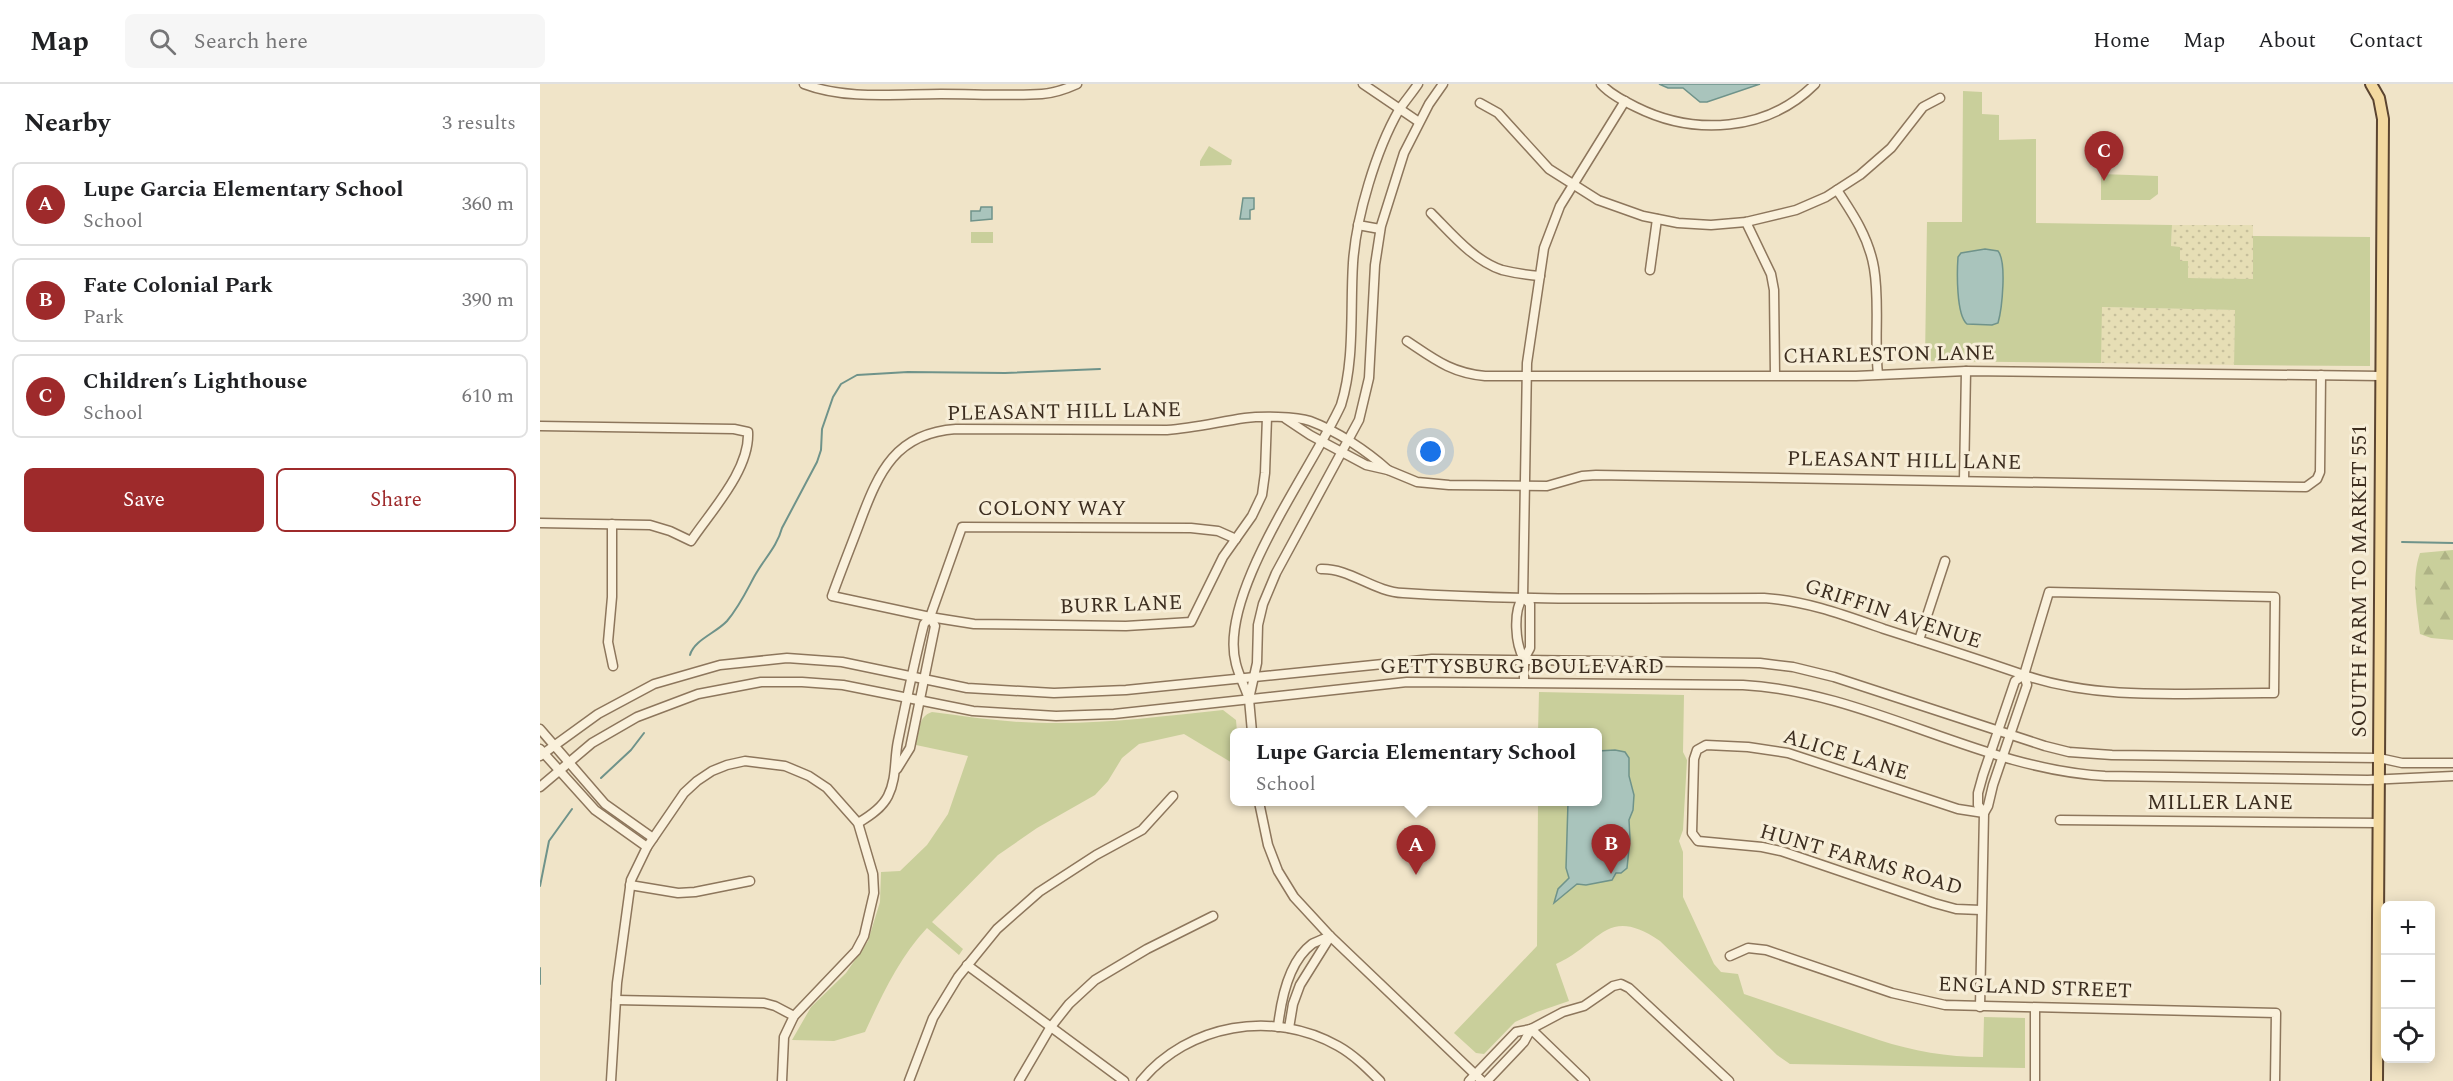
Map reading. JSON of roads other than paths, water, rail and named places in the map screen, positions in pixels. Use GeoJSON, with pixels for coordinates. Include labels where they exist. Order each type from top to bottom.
{"type":"FeatureCollection","features":[{"type":"Feature","properties":{"kind":"main road","name":"SOUTH FARM TO MARKET 551"},"geometry":{"type":"LineString","coordinates":[[2371,84],[2379,98],[2383,119],[2377,1081]]}},
{"type":"Feature","properties":{"kind":"street"},"geometry":{"type":"LineString","coordinates":[[804,84],[848,94],[1011,94],[1060,91],[1077,84]]}},
{"type":"Feature","properties":{"kind":"street"},"geometry":{"type":"LineString","coordinates":[[1363,84],[1419,122]]}},
{"type":"Feature","properties":{"kind":"street"},"geometry":{"type":"LineString","coordinates":[[1252,728],[1249,699],[1235,663],[1235,639],[1240,606],[1249,577],[1341,405],[1347,384],[1353,261],[1358,225],[1371,176],[1400,110],[1418,84]]}},
{"type":"Feature","properties":{"kind":"street"},"geometry":{"type":"LineString","coordinates":[[1249,699],[1257,663],[1258,625],[1267,593],[1281,562],[1359,420],[1369,378],[1375,265],[1380,229],[1393,184],[1419,122],[1443,84]]}},
{"type":"Feature","properties":{"kind":"street"},"geometry":{"type":"LineString","coordinates":[[1601,84],[1625,101],[1651,114],[1678,122],[1712,127],[1737,125],[1758,119],[1790,104],[1815,84]]}},
{"type":"Feature","properties":{"kind":"street"},"geometry":{"type":"LineString","coordinates":[[1479,103],[1498,113],[1549,169],[1598,200],[1624,211],[1678,224],[1711,225],[1746,222],[1796,210],[1837,190],[1860,175],[1891,148],[1923,107],[1940,98]]}},
{"type":"Feature","properties":{"kind":"street"},"geometry":{"type":"LineString","coordinates":[[1524,682],[1524,659],[1518,648],[1518,605],[1523,597],[1526,377],[1540,276],[1549,230],[1560,206],[1625,101]]}},
{"type":"Feature","properties":{"kind":"street"},"geometry":{"type":"LineString","coordinates":[[1837,190],[1858,222],[1867,242],[1874,269],[1878,374]]}},
{"type":"Feature","properties":{"kind":"street"},"geometry":{"type":"LineString","coordinates":[[1431,213],[1486,262],[1501,269],[1540,276]]}},
{"type":"Feature","properties":{"kind":"street"},"geometry":{"type":"LineString","coordinates":[[1650,270],[1657,219]]}},
{"type":"Feature","properties":{"kind":"street"},"geometry":{"type":"LineString","coordinates":[[1746,222],[1771,274],[1775,312],[1775,375]]}},
{"type":"Feature","properties":{"kind":"street"},"geometry":{"type":"LineString","coordinates":[[1358,225],[1380,229]]}},
{"type":"Feature","properties":{"kind":"street","name":"CHARLESTON LANE"},"geometry":{"type":"LineString","coordinates":[[1407,341],[1444,366],[1465,374],[1526,377],[1966,371],[2381,376]]}},
{"type":"Feature","properties":{"kind":"street"},"geometry":{"type":"LineString","coordinates":[[1964,480],[1966,371]]}},
{"type":"Feature","properties":{"kind":"street","name":"PLEASANT HILL LANE"},"geometry":{"type":"LineString","coordinates":[[1286,418],[1322,442],[1366,465],[1417,482],[1524,487],[1546,486],[1582,476],[1596,475],[2306,487],[2317,478],[2320,472],[2321,375]]}},
{"type":"Feature","properties":{"kind":"street","name":"BURR LANE"},"geometry":{"type":"LineString","coordinates":[[832,596],[963,623],[1148,626],[1191,622],[1216,569],[1252,516],[1262,495],[1267,417]]}},
{"type":"Feature","properties":{"kind":"street","name":"PLEASANT HILL LANE"},"geometry":{"type":"LineString","coordinates":[[832,596],[879,476],[895,454],[918,438],[935,432],[956,429],[1174,430],[1209,426],[1245,418],[1286,418],[1310,421],[1328,430],[1369,452],[1388,471]]}},
{"type":"Feature","properties":{"kind":"street"},"geometry":{"type":"LineString","coordinates":[[540,426],[734,429],[748,432],[748,445],[743,463],[691,541],[660,527],[540,524]]}},
{"type":"Feature","properties":{"kind":"street"},"geometry":{"type":"LineString","coordinates":[[612,524],[612,597],[608,642],[613,666]]}},
{"type":"Feature","properties":{"kind":"street","name":"COLONY WAY"},"geometry":{"type":"LineString","coordinates":[[897,769],[897,745],[924,624],[930,617],[962,527],[1191,528],[1218,531],[1236,539]]}},
{"type":"Feature","properties":{"kind":"street"},"geometry":{"type":"LineString","coordinates":[[1919,640],[1945,561]]}},
{"type":"Feature","properties":{"kind":"street","name":"GRIFFIN AVENUE"},"geometry":{"type":"LineString","coordinates":[[1321,569],[1337,569],[1366,583],[1398,593],[1791,600],[1813,604],[2024,675],[2067,688],[2095,690],[2274,693],[2275,597],[2049,592],[2024,675]]}},
{"type":"Feature","properties":{"kind":"street","name":"COLONY WAY"},"geometry":{"type":"LineString","coordinates":[[858,823],[870,816],[888,797],[897,769],[909,748],[935,626],[930,617]]}},
{"type":"Feature","properties":{"kind":"street","name":"GETTYSBURG BOULEVARD"},"geometry":{"type":"LineString","coordinates":[[541,753],[634,693],[675,676],[720,665],[765,659],[842,662],[911,678],[990,690],[1063,693],[1125,690],[1432,659],[1524,659],[1776,664],[1834,677],[1997,732],[2068,752],[2379,758],[2402,763],[2453,763]]}},
{"type":"Feature","properties":{"kind":"street"},"geometry":{"type":"LineString","coordinates":[[1980,1007],[1984,813],[1989,806],[2002,757],[2027,685],[2024,675],[2015,681],[1978,793],[1978,805],[1984,813]]}},
{"type":"Feature","properties":{"kind":"street","name":"GETTYSBURG BOULEVARD"},"geometry":{"type":"LineString","coordinates":[[540,787],[605,734],[638,717],[678,700],[739,685],[783,682],[824,683],[919,702],[995,713],[1056,717],[1114,714],[1407,682],[1731,685],[1781,689],[1824,698],[2040,768],[2105,776],[2368,780],[2453,776]]}},
{"type":"Feature","properties":{"kind":"street"},"geometry":{"type":"LineString","coordinates":[[540,729],[605,804],[653,838]]}},
{"type":"Feature","properties":{"kind":"street","name":"ALICE LANE"},"geometry":{"type":"LineString","coordinates":[[1695,839],[1692,833],[1694,759],[1697,750],[1706,746],[1748,747],[1788,753],[1958,809],[1984,813]]}},
{"type":"Feature","properties":{"kind":"street"},"geometry":{"type":"LineString","coordinates":[[541,753],[609,821],[647,847]]}},
{"type":"Feature","properties":{"kind":"street"},"geometry":{"type":"LineString","coordinates":[[611,1081],[616,1000],[630,885],[647,847],[684,793],[697,781],[727,765],[746,761],[785,766],[809,776],[827,788],[858,823],[873,874],[874,893],[864,936],[856,951],[794,1016],[784,1037],[782,1081]]}},
{"type":"Feature","properties":{"kind":"street"},"geometry":{"type":"LineString","coordinates":[[909,1081],[933,1018],[968,965],[997,929],[1039,892],[1096,855],[1142,830],[1173,796]]}},
{"type":"Feature","properties":{"kind":"street"},"geometry":{"type":"LineString","coordinates":[[1260,806],[1268,846],[1278,871],[1294,897],[1330,936],[1475,1079],[1516,1032],[1531,1029],[1563,1012],[1584,1006],[1612,986],[1621,984],[1629,988],[1729,1081]]}},
{"type":"Feature","properties":{"kind":"street","name":"MILLER LANE"},"geometry":{"type":"LineString","coordinates":[[2060,820],[2379,823]]}},
{"type":"Feature","properties":{"kind":"street","name":"HUNT FARMS ROAD"},"geometry":{"type":"LineString","coordinates":[[1695,839],[1701,843],[1762,847],[1781,851],[1934,903],[1956,909],[1982,910]]}},
{"type":"Feature","properties":{"kind":"street"},"geometry":{"type":"LineString","coordinates":[[630,885],[678,893],[696,892],[750,881]]}},
{"type":"Feature","properties":{"kind":"street"},"geometry":{"type":"LineString","coordinates":[[1018,1081],[1050,1028],[1069,1004],[1095,980],[1147,949],[1213,916]]}},
{"type":"Feature","properties":{"kind":"street"},"geometry":{"type":"LineString","coordinates":[[1278,1027],[1282,998],[1295,966],[1312,945],[1330,936]]}},
{"type":"Feature","properties":{"kind":"street"},"geometry":{"type":"LineString","coordinates":[[1290,1028],[1293,1004],[1300,985],[1330,936]]}},
{"type":"Feature","properties":{"kind":"street","name":"ENGLAND STREET"},"geometry":{"type":"LineString","coordinates":[[1730,956],[1749,948],[1766,950],[1916,1000],[1945,1005],[2276,1012],[2275,1081]]}},
{"type":"Feature","properties":{"kind":"street"},"geometry":{"type":"LineString","coordinates":[[968,965],[1124,1081]]}},
{"type":"Feature","properties":{"kind":"street"},"geometry":{"type":"LineString","coordinates":[[616,1000],[764,1003],[794,1016]]}},
{"type":"Feature","properties":{"kind":"street"},"geometry":{"type":"LineString","coordinates":[[2035,1008],[2035,1081]]}},
{"type":"Feature","properties":{"kind":"street"},"geometry":{"type":"LineString","coordinates":[[1141,1081],[1153,1067],[1172,1052],[1200,1038],[1244,1026],[1290,1028],[1314,1035],[1339,1047],[1361,1062],[1380,1081]]}},
{"type":"Feature","properties":{"kind":"street"},"geometry":{"type":"LineString","coordinates":[[1487,1081],[1524,1042],[1531,1029]]}},
{"type":"Feature","properties":{"kind":"street"},"geometry":{"type":"LineString","coordinates":[[1531,1029],[1585,1081]]}},
{"type":"Feature","properties":{"kind":"water"},"geometry":{"type":"Polygon","coordinates":[[[1659,84],[1760,84],[1707,102],[1700,102],[1683,88],[1668,88],[1659,84]]]}},
{"type":"Feature","properties":{"kind":"water"},"geometry":{"type":"Polygon","coordinates":[[[1243,198],[1254,198],[1254,209],[1250,210],[1250,219],[1240,219],[1243,198]]]}},
{"type":"Feature","properties":{"kind":"water"},"geometry":{"type":"Polygon","coordinates":[[[981,207],[992,207],[992,219],[971,221],[971,211],[980,211],[981,207]]]}},
{"type":"Feature","properties":{"kind":"water"},"geometry":{"type":"Polygon","coordinates":[[[1985,249],[1998,251],[2001,257],[2002,297],[1998,323],[1992,325],[1967,324],[1963,319],[1959,303],[1958,257],[1961,253],[1985,249]]]}},
{"type":"Feature","properties":{"kind":"water"},"geometry":{"type":"Polygon","coordinates":[[[1602,751],[1625,752],[1629,758],[1629,776],[1634,795],[1633,810],[1629,820],[1627,868],[1621,873],[1616,873],[1612,880],[1586,885],[1577,884],[1554,903],[1558,889],[1569,878],[1566,868],[1568,806],[1602,806],[1602,751]]]}},
{"type":"Feature","properties":{"kind":"waterway"},"geometry":{"type":"LineString","coordinates":[[690,655],[696,645],[731,616],[777,541],[817,462],[821,450],[822,429],[833,397],[841,384],[857,375],[908,372],[1005,373],[1100,369]]}},
{"type":"Feature","properties":{"kind":"waterway"},"geometry":{"type":"LineString","coordinates":[[2402,542],[2453,543]]}},
{"type":"Feature","properties":{"kind":"waterway"},"geometry":{"type":"LineString","coordinates":[[601,778],[631,750],[644,733]]}},
{"type":"Feature","properties":{"kind":"waterway"},"geometry":{"type":"LineString","coordinates":[[540,886],[549,841],[572,809]]}},
{"type":"Feature","properties":{"kind":"waterway"},"geometry":{"type":"LineString","coordinates":[[540,968],[540,984]]}},
{"type":"Feature","properties":{"kind":"place","name":"Children’s Lighthouse"},"geometry":{"type":"Point","coordinates":[2104,181]}},
{"type":"Feature","properties":{"kind":"place","name":"Fate Colonial Park"},"geometry":{"type":"Point","coordinates":[1611,874]}},
{"type":"Feature","properties":{"kind":"place","name":"Lupe Garcia Elementary School"},"geometry":{"type":"Point","coordinates":[1416,875]}}]}
